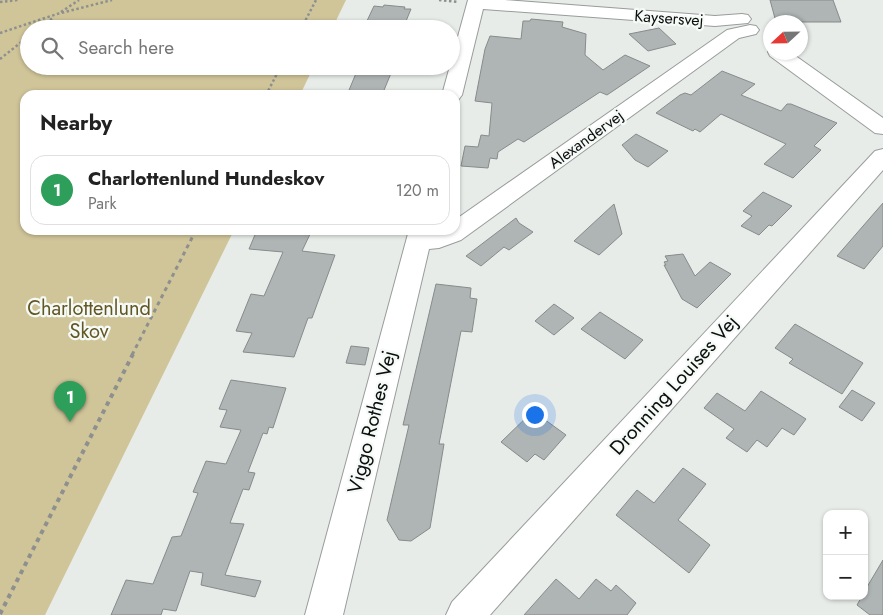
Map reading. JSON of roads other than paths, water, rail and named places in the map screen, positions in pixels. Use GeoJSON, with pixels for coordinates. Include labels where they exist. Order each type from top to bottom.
{"type":"FeatureCollection","features":[{"type":"Feature","properties":{"kind":"street"},"geometry":{"type":"LineString","coordinates":[[736,0],[735,5],[746,25],[763,41]]}},
{"type":"Feature","properties":{"kind":"street"},"geometry":{"type":"LineString","coordinates":[[460,64],[476,2]]}},
{"type":"Feature","properties":{"kind":"street","name":"Kaysersvej"},"geometry":{"type":"LineString","coordinates":[[476,2],[746,25]]}},
{"type":"Feature","properties":{"kind":"street","name":"Alexandervej"},"geometry":{"type":"LineString","coordinates":[[460,228],[746,25]]}},
{"type":"Feature","properties":{"kind":"street"},"geometry":{"type":"LineString","coordinates":[[788,60],[883,128]]}},
{"type":"Feature","properties":{"kind":"street"},"geometry":{"type":"LineString","coordinates":[[453,90],[457,75]]}},
{"type":"Feature","properties":{"kind":"street","name":"Dronning Louises Vej"},"geometry":{"type":"LineString","coordinates":[[465,615],[883,156]]}},
{"type":"Feature","properties":{"kind":"street","name":"Alexandervej"},"geometry":{"type":"LineString","coordinates":[[420,235],[439,239],[449,235]]}},
{"type":"Feature","properties":{"kind":"street","name":"Viggo Rothes Vej"},"geometry":{"type":"LineString","coordinates":[[324,615],[420,235]]}},
{"type":"Feature","properties":{"kind":"place","name":"Charlottenlund Hundeskov"},"geometry":{"type":"Point","coordinates":[70,422]}},
{"type":"Feature","properties":{"kind":"park label","name":"Charlottenlund Skov"},"geometry":{"type":"Point","coordinates":[89,320]}}]}
